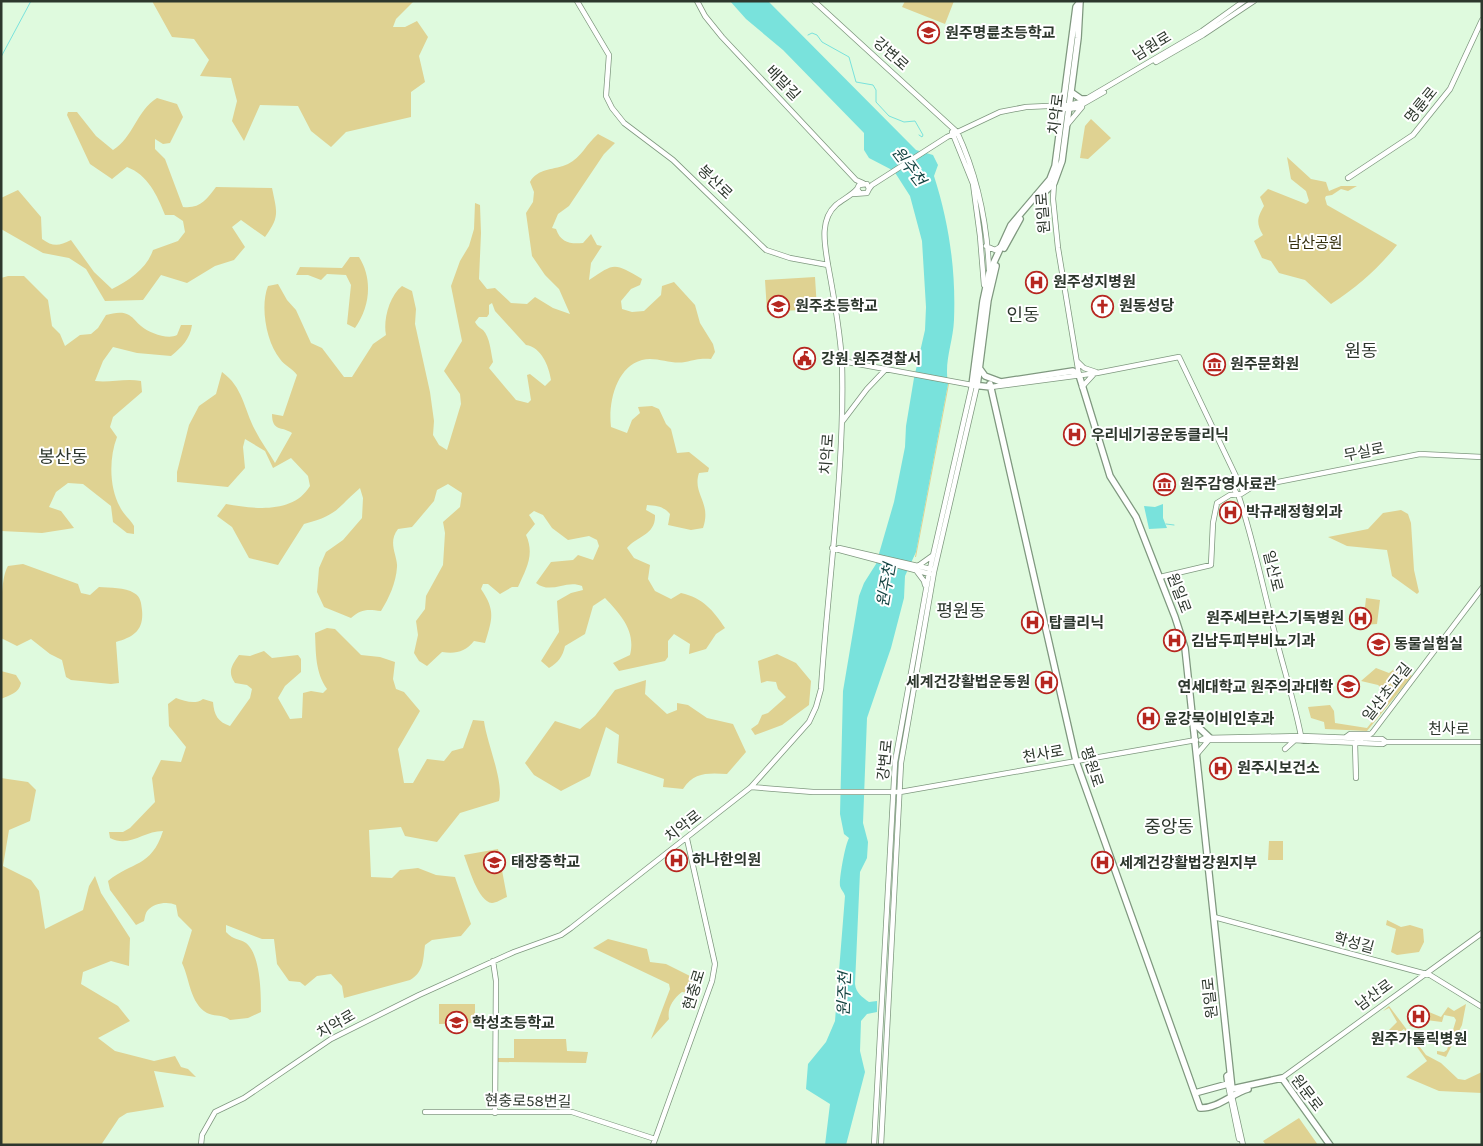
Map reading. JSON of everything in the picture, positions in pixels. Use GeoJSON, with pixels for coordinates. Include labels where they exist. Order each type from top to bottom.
{"type":"FeatureCollection","features":[{"type":"Feature","properties":{"kind":"main road","name":"치악로"},"geometry":{"type":"LineString","coordinates":[[973,383],[985,301],[994,271],[1016,225],[1034,202],[1054,183],[1062,161],[1067,125],[1066,107],[1071,92],[1080,17],[1078,1]]}},
{"type":"Feature","properties":{"kind":"main road","name":"치악로"},"geometry":{"type":"LineString","coordinates":[[989,273],[1011,225],[1050,179],[1055,166],[1066,107],[1078,1]]}},
{"type":"Feature","properties":{"kind":"main road"},"geometry":{"type":"LineString","coordinates":[[1071,92],[1078,98],[1086,101]]}},
{"type":"Feature","properties":{"kind":"main road","name":"강변로"},"geometry":{"type":"LineString","coordinates":[[985,301],[989,273]]}},
{"type":"Feature","properties":{"kind":"main road","name":"치악로"},"geometry":{"type":"LineString","coordinates":[[973,383],[980,369],[985,301]]}},
{"type":"Feature","properties":{"kind":"main road"},"geometry":{"type":"LineString","coordinates":[[980,369],[985,376],[1001,382],[1044,377],[1073,371],[1079,375]]}},
{"type":"Feature","properties":{"kind":"main road","name":"원일로"},"geometry":{"type":"LineString","coordinates":[[1079,375],[1110,476],[1136,517],[1185,648],[1194,722],[1204,740],[1197,754],[1230,1086]]}},
{"type":"Feature","properties":{"kind":"main road"},"geometry":{"type":"LineString","coordinates":[[973,383],[991,386]]}},
{"type":"Feature","properties":{"kind":"main road","name":"평원로"},"geometry":{"type":"LineString","coordinates":[[991,386],[1076,761],[1201,1108],[1232,1098]]}},
{"type":"Feature","properties":{"kind":"main road"},"geometry":{"type":"LineString","coordinates":[[1194,722],[1204,740]]}},
{"type":"Feature","properties":{"kind":"main road","name":"원문로"},"geometry":{"type":"LineString","coordinates":[[1195,1093],[1230,1086],[1254,1085],[1282,1078],[1330,1145]]}},
{"type":"Feature","properties":{"kind":"main road","name":"원문로"},"geometry":{"type":"LineString","coordinates":[[1232,1098],[1240,1091],[1252,1088],[1254,1085]]}},
{"type":"Feature","properties":{"kind":"street","name":"봉산로"},"geometry":{"type":"LineString","coordinates":[[576,1],[609,55],[606,96],[612,108],[624,122],[679,165],[766,250],[790,258],[828,265]]}},
{"type":"Feature","properties":{"kind":"street","name":"배말길"},"geometry":{"type":"LineString","coordinates":[[697,1],[705,16],[722,38],[856,180]]}},
{"type":"Feature","properties":{"kind":"street","name":"강변로"},"geometry":{"type":"LineString","coordinates":[[814,1],[950,126],[955,133],[966,152],[976,183],[989,273]]}},
{"type":"Feature","properties":{"kind":"street","name":"남원로"},"geometry":{"type":"LineString","coordinates":[[1086,101],[1202,31],[1244,1]]}},
{"type":"Feature","properties":{"kind":"street","name":"남원로"},"geometry":{"type":"LineString","coordinates":[[868,185],[955,133],[1000,112],[1026,107],[1066,107],[1086,101],[1203,36],[1254,1]]}},
{"type":"Feature","properties":{"kind":"street","name":"명륜로"},"geometry":{"type":"LineString","coordinates":[[1348,178],[1413,135],[1450,89],[1482,20]]}},
{"type":"Feature","properties":{"kind":"street"},"geometry":{"type":"LineString","coordinates":[[1067,125],[1086,101]]}},
{"type":"Feature","properties":{"kind":"street","name":"강변로"},"geometry":{"type":"LineString","coordinates":[[955,133],[973,184],[985,274],[985,301]]}},
{"type":"Feature","properties":{"kind":"street"},"geometry":{"type":"LineString","coordinates":[[856,180],[868,185]]}},
{"type":"Feature","properties":{"kind":"street"},"geometry":{"type":"LineString","coordinates":[[856,180],[858,189],[865,194],[868,185]]}},
{"type":"Feature","properties":{"kind":"street","name":"원일로"},"geometry":{"type":"LineString","coordinates":[[1054,183],[1053,199],[1058,248],[1079,375]]}},
{"type":"Feature","properties":{"kind":"street"},"geometry":{"type":"LineString","coordinates":[[868,185],[858,189],[835,206],[827,218],[825,238],[842,360],[973,383]]}},
{"type":"Feature","properties":{"kind":"street"},"geometry":{"type":"LineString","coordinates":[[986,246],[995,250],[1000,247]]}},
{"type":"Feature","properties":{"kind":"street","name":"일산로"},"geometry":{"type":"LineString","coordinates":[[1097,373],[1179,357],[1238,478],[1239,490],[1293,695],[1301,738]]}},
{"type":"Feature","properties":{"kind":"street"},"geometry":{"type":"LineString","coordinates":[[1075,358],[1080,365],[1097,373]]}},
{"type":"Feature","properties":{"kind":"street","name":"치악로"},"geometry":{"type":"LineString","coordinates":[[201,1145],[202,1135],[215,1112],[244,1098],[331,1039],[493,961],[561,935],[687,839],[751,787],[809,722],[816,708],[821,689],[841,423],[842,360]]}},
{"type":"Feature","properties":{"kind":"street"},"geometry":{"type":"LineString","coordinates":[[841,423],[867,389],[886,369]]}},
{"type":"Feature","properties":{"kind":"street"},"geometry":{"type":"LineString","coordinates":[[1079,375],[1097,373]]}},
{"type":"Feature","properties":{"kind":"street"},"geometry":{"type":"LineString","coordinates":[[1082,387],[1090,376],[1097,373]]}},
{"type":"Feature","properties":{"kind":"street"},"geometry":{"type":"LineString","coordinates":[[991,386],[1044,377]]}},
{"type":"Feature","properties":{"kind":"street"},"geometry":{"type":"LineString","coordinates":[[991,386],[1001,382]]}},
{"type":"Feature","properties":{"kind":"street","name":"강변로"},"geometry":{"type":"LineString","coordinates":[[881,1145],[895,762],[926,589],[932,572],[933,555],[973,383]]}},
{"type":"Feature","properties":{"kind":"street","name":"강변로"},"geometry":{"type":"LineString","coordinates":[[895,792],[932,572],[973,383]]}},
{"type":"Feature","properties":{"kind":"street","name":"무실로"},"geometry":{"type":"LineString","coordinates":[[1239,490],[1420,454],[1482,458]]}},
{"type":"Feature","properties":{"kind":"street"},"geometry":{"type":"LineString","coordinates":[[1160,577],[1211,565],[1214,512],[1217,503],[1239,490]]}},
{"type":"Feature","properties":{"kind":"street"},"geometry":{"type":"LineString","coordinates":[[832,548],[932,572]]}},
{"type":"Feature","properties":{"kind":"street"},"geometry":{"type":"LineString","coordinates":[[918,569],[933,555]]}},
{"type":"Feature","properties":{"kind":"street"},"geometry":{"type":"LineString","coordinates":[[918,569],[926,589]]}},
{"type":"Feature","properties":{"kind":"street","name":"일산초교길"},"geometry":{"type":"LineString","coordinates":[[1355,743],[1372,732],[1482,588]]}},
{"type":"Feature","properties":{"kind":"street"},"geometry":{"type":"LineString","coordinates":[[1346,737],[1350,734],[1365,735],[1372,732]]}},
{"type":"Feature","properties":{"kind":"street","name":"천사로"},"geometry":{"type":"LineString","coordinates":[[751,787],[827,792],[895,792],[1204,740],[1346,737],[1386,742],[1482,742]]}},
{"type":"Feature","properties":{"kind":"street","name":"천사로"},"geometry":{"type":"LineString","coordinates":[[1204,740],[1296,740],[1301,738],[1355,743],[1383,744],[1386,742]]}},
{"type":"Feature","properties":{"kind":"street"},"geometry":{"type":"LineString","coordinates":[[1197,754],[1204,740]]}},
{"type":"Feature","properties":{"kind":"street"},"geometry":{"type":"LineString","coordinates":[[1285,749],[1296,740]]}},
{"type":"Feature","properties":{"kind":"street"},"geometry":{"type":"LineString","coordinates":[[1355,743],[1356,778]]}},
{"type":"Feature","properties":{"kind":"street","name":"현충로"},"geometry":{"type":"LineString","coordinates":[[654,1142],[712,981],[715,964],[713,948],[687,839]]}},
{"type":"Feature","properties":{"kind":"street","name":"학성길"},"geometry":{"type":"LineString","coordinates":[[1214,917],[1425,975],[1446,985],[1482,1007]]}},
{"type":"Feature","properties":{"kind":"street","name":"남산로"},"geometry":{"type":"LineString","coordinates":[[1282,1078],[1482,933]]}},
{"type":"Feature","properties":{"kind":"street"},"geometry":{"type":"LineString","coordinates":[[493,961],[496,981],[494,1113]]}},
{"type":"Feature","properties":{"kind":"street","name":"강변로"},"geometry":{"type":"LineString","coordinates":[[874,1145],[886,1006]]}},
{"type":"Feature","properties":{"kind":"street"},"geometry":{"type":"LineString","coordinates":[[1230,1086],[1241,1145]]}},
{"type":"Feature","properties":{"kind":"street"},"geometry":{"type":"LineString","coordinates":[[1232,1098],[1241,1145]]}},
{"type":"Feature","properties":{"kind":"street","name":"현충로58번길"},"geometry":{"type":"LineString","coordinates":[[425,1112],[572,1112],[654,1142]]}},
{"type":"Feature","properties":{"kind":"green space"},"geometry":{"type":"Polygon","coordinates":[[[152,1],[414,1],[396,19],[393,27],[405,27],[417,21],[428,37],[419,56],[425,82],[411,92],[411,117],[346,132],[331,147],[311,131],[298,106],[260,105],[244,141],[232,121],[237,101],[231,78],[200,76],[209,60],[194,39],[172,37],[152,1]]]}},
{"type":"Feature","properties":{"kind":"green space"},"geometry":{"type":"Polygon","coordinates":[[[905,1],[954,1],[945,24],[902,7],[905,1]]]}},
{"type":"Feature","properties":{"kind":"green space"},"geometry":{"type":"Polygon","coordinates":[[[157,98],[177,104],[183,117],[170,143],[163,144],[155,139],[155,149],[165,159],[183,207],[199,205],[216,187],[272,188],[276,209],[275,219],[265,237],[241,220],[232,227],[245,247],[234,260],[215,266],[187,283],[161,275],[143,300],[105,301],[86,269],[69,258],[43,253],[1,229],[1,198],[18,190],[41,217],[42,239],[56,245],[71,240],[94,272],[112,289],[125,282],[142,268],[153,250],[178,241],[185,232],[183,221],[174,215],[165,215],[151,186],[141,175],[127,167],[112,179],[90,164],[67,115],[68,112],[77,112],[96,136],[113,150],[126,138],[144,110],[157,98]]]}},
{"type":"Feature","properties":{"kind":"green space"},"geometry":{"type":"Polygon","coordinates":[[[1091,119],[1111,138],[1088,159],[1080,158],[1085,126],[1091,119]]]}},
{"type":"Feature","properties":{"kind":"green space"},"geometry":{"type":"Polygon","coordinates":[[[598,134],[615,143],[604,154],[569,206],[558,214],[552,228],[556,229],[560,237],[566,242],[583,243],[591,234],[597,245],[602,246],[591,263],[589,280],[604,270],[614,267],[619,267],[642,279],[640,285],[631,289],[621,301],[622,309],[632,312],[644,311],[661,295],[662,286],[674,282],[695,305],[700,323],[713,344],[715,352],[711,359],[680,363],[653,359],[642,360],[633,364],[620,378],[611,407],[611,427],[627,433],[632,420],[640,413],[638,407],[652,406],[659,409],[666,424],[671,429],[677,453],[689,452],[709,468],[708,472],[699,473],[698,480],[698,487],[705,511],[703,528],[691,530],[668,525],[670,514],[665,509],[647,505],[646,510],[655,515],[652,527],[627,548],[634,558],[650,565],[648,579],[655,591],[671,599],[681,593],[695,598],[712,610],[725,628],[716,634],[706,649],[689,654],[690,644],[674,634],[668,641],[668,657],[665,661],[619,671],[613,663],[630,655],[631,638],[622,617],[605,598],[593,606],[585,634],[565,646],[560,659],[549,668],[541,661],[559,632],[557,601],[571,593],[583,590],[582,586],[576,584],[547,588],[536,583],[551,562],[573,560],[578,555],[593,560],[599,546],[597,540],[589,536],[568,540],[552,528],[543,515],[534,511],[529,515],[535,524],[526,535],[529,542],[530,555],[518,587],[512,587],[500,594],[488,584],[483,584],[481,589],[491,609],[491,621],[485,643],[474,641],[467,648],[460,651],[452,653],[442,652],[427,666],[419,661],[414,653],[418,635],[416,621],[425,609],[426,596],[443,565],[445,533],[443,522],[460,507],[462,493],[448,484],[437,490],[434,501],[412,527],[398,529],[393,539],[397,563],[396,573],[394,585],[387,601],[381,611],[364,610],[351,618],[324,607],[317,592],[319,568],[326,552],[343,540],[362,518],[363,498],[360,488],[341,506],[324,518],[304,524],[278,565],[249,558],[232,527],[217,516],[226,504],[261,508],[284,505],[294,501],[303,495],[310,486],[308,476],[291,458],[273,468],[265,451],[245,439],[243,447],[245,468],[228,487],[177,482],[177,472],[189,425],[199,406],[216,394],[222,372],[239,391],[255,430],[275,463],[292,433],[278,428],[272,420],[272,414],[283,416],[297,375],[275,352],[268,334],[265,303],[268,286],[278,284],[287,300],[296,310],[311,343],[322,348],[344,377],[352,377],[373,344],[386,335],[385,323],[390,302],[397,290],[402,286],[412,291],[416,309],[415,324],[430,392],[434,421],[433,435],[439,445],[447,450],[461,404],[460,394],[444,371],[462,341],[451,286],[460,261],[469,246],[474,229],[475,203],[480,205],[479,279],[487,289],[495,288],[511,303],[527,304],[535,297],[553,308],[570,314],[559,289],[545,275],[532,256],[526,213],[533,202],[534,192],[530,182],[537,174],[573,161],[598,134]],[[492,303],[489,305],[487,317],[479,317],[475,322],[483,330],[489,341],[493,362],[489,368],[516,400],[528,403],[531,400],[527,375],[530,374],[545,386],[551,380],[548,369],[540,353],[526,345],[495,311],[492,303]]]}},
{"type":"Feature","properties":{"kind":"green space","name":"남산공원"},"geometry":{"type":"Polygon","coordinates":[[[1287,157],[1311,179],[1326,182],[1329,191],[1341,186],[1357,186],[1348,191],[1341,189],[1332,195],[1326,196],[1327,205],[1397,245],[1366,278],[1331,304],[1305,280],[1279,273],[1271,261],[1262,258],[1254,241],[1263,235],[1258,224],[1264,206],[1260,197],[1268,189],[1306,204],[1309,201],[1306,191],[1291,179],[1287,157]]]}},
{"type":"Feature","properties":{"kind":"green space"},"geometry":{"type":"Polygon","coordinates":[[[350,257],[359,257],[368,284],[367,302],[355,328],[347,324],[351,285],[346,275],[327,274],[321,280],[308,275],[296,275],[300,267],[342,268],[350,257]]]}},
{"type":"Feature","properties":{"kind":"green space"},"geometry":{"type":"Polygon","coordinates":[[[24,276],[48,300],[52,326],[60,334],[65,346],[80,335],[91,334],[98,328],[106,315],[115,313],[129,315],[144,329],[169,337],[177,335],[181,325],[192,325],[185,342],[171,356],[137,353],[113,347],[103,361],[95,381],[141,381],[142,392],[113,417],[110,427],[117,437],[114,445],[111,472],[114,491],[121,510],[134,526],[134,534],[127,533],[113,522],[111,506],[83,484],[68,483],[56,492],[49,507],[61,511],[74,528],[42,533],[1,531],[1,278],[24,276]]]}},
{"type":"Feature","properties":{"kind":"green space"},"geometry":{"type":"Polygon","coordinates":[[[815,277],[817,309],[767,312],[765,280],[815,277]]]}},
{"type":"Feature","properties":{"kind":"green space"},"geometry":{"type":"Polygon","coordinates":[[[948,384],[949,384],[915,557],[948,384]]]}},
{"type":"Feature","properties":{"kind":"green space"},"geometry":{"type":"Polygon","coordinates":[[[1401,510],[1408,514],[1411,523],[1414,570],[1419,592],[1417,594],[1392,576],[1387,550],[1347,546],[1328,537],[1368,529],[1383,513],[1401,510]]]}},
{"type":"Feature","properties":{"kind":"green space"},"geometry":{"type":"Polygon","coordinates":[[[23,564],[78,584],[81,593],[90,595],[99,587],[126,590],[138,596],[142,610],[139,628],[133,635],[116,642],[119,683],[71,680],[66,677],[62,660],[50,654],[31,639],[17,646],[1,638],[5,572],[8,566],[23,564]]]}},
{"type":"Feature","properties":{"kind":"green space"},"geometry":{"type":"Polygon","coordinates":[[[1366,598],[1380,600],[1377,624],[1363,625],[1366,598]]]}},
{"type":"Feature","properties":{"kind":"green space"},"geometry":{"type":"Polygon","coordinates":[[[327,628],[335,629],[361,655],[380,657],[395,662],[393,679],[396,689],[404,692],[420,711],[398,749],[404,783],[413,783],[427,759],[444,761],[452,751],[463,748],[473,720],[484,721],[499,783],[499,801],[460,813],[437,842],[405,836],[401,827],[369,830],[371,877],[392,878],[400,870],[418,868],[436,875],[455,877],[471,924],[461,936],[432,940],[425,945],[420,969],[415,977],[410,980],[344,998],[342,986],[331,974],[317,976],[305,986],[300,982],[289,981],[277,964],[274,939],[262,939],[226,925],[226,932],[246,943],[255,956],[261,996],[261,1012],[248,1018],[230,1020],[207,1013],[201,1009],[191,991],[182,963],[192,930],[178,916],[176,905],[157,904],[147,911],[144,921],[136,925],[110,890],[108,881],[147,858],[153,852],[163,831],[124,841],[110,838],[109,832],[123,832],[130,828],[155,802],[152,778],[161,760],[181,762],[186,747],[169,726],[168,704],[176,698],[190,702],[197,702],[203,699],[213,702],[217,717],[230,726],[250,698],[252,689],[247,685],[235,683],[231,675],[233,665],[239,655],[250,656],[264,651],[272,658],[298,655],[301,659],[301,672],[285,686],[278,698],[290,719],[302,718],[303,693],[311,691],[323,693],[327,689],[318,669],[315,633],[327,628]]]}},
{"type":"Feature","properties":{"kind":"green space"},"geometry":{"type":"Polygon","coordinates":[[[777,654],[796,663],[811,681],[809,705],[782,725],[755,735],[751,729],[758,724],[762,715],[768,713],[786,697],[778,689],[776,682],[767,681],[761,683],[758,661],[777,654]]]}},
{"type":"Feature","properties":{"kind":"green space"},"geometry":{"type":"Polygon","coordinates":[[[1398,666],[1412,676],[1367,731],[1325,729],[1324,722],[1311,718],[1308,707],[1330,705],[1334,711],[1335,723],[1367,728],[1383,708],[1380,704],[1386,692],[1378,685],[1361,681],[1376,668],[1389,673],[1398,666]]]}},
{"type":"Feature","properties":{"kind":"green space"},"geometry":{"type":"Polygon","coordinates":[[[1,671],[16,675],[21,683],[11,695],[1,699],[1,671]]]}},
{"type":"Feature","properties":{"kind":"green space"},"geometry":{"type":"Polygon","coordinates":[[[646,680],[645,694],[667,714],[677,710],[677,703],[688,705],[707,718],[733,724],[746,752],[727,774],[702,775],[692,779],[683,789],[663,787],[664,779],[617,763],[619,735],[606,727],[590,776],[561,791],[534,775],[525,763],[555,721],[580,729],[595,716],[615,690],[646,680]]]}},
{"type":"Feature","properties":{"kind":"green space"},"geometry":{"type":"Polygon","coordinates":[[[1,778],[28,782],[36,790],[30,821],[9,830],[3,866],[31,880],[39,891],[45,929],[83,910],[89,886],[95,876],[101,893],[130,938],[129,966],[111,961],[83,972],[81,984],[118,1006],[130,1021],[98,1038],[115,1051],[154,1061],[175,1056],[181,1067],[188,1069],[196,1077],[154,1071],[164,1107],[127,1113],[119,1118],[101,1145],[1,1145],[1,778]]]}},
{"type":"Feature","properties":{"kind":"green space"},"geometry":{"type":"Polygon","coordinates":[[[1269,841],[1283,841],[1283,860],[1268,860],[1269,841]]]}},
{"type":"Feature","properties":{"kind":"green space"},"geometry":{"type":"Polygon","coordinates":[[[498,849],[507,897],[492,903],[487,901],[478,890],[464,855],[498,849]]]}},
{"type":"Feature","properties":{"kind":"green space"},"geometry":{"type":"Polygon","coordinates":[[[1387,920],[1401,927],[1410,925],[1423,929],[1424,942],[1419,952],[1397,955],[1391,952],[1396,929],[1386,925],[1387,920]]]}},
{"type":"Feature","properties":{"kind":"green space"},"geometry":{"type":"Polygon","coordinates":[[[608,939],[647,949],[650,962],[666,964],[700,981],[694,994],[682,992],[676,998],[670,1007],[669,1019],[651,1039],[670,989],[669,984],[593,948],[608,939]]]}},
{"type":"Feature","properties":{"kind":"green space"},"geometry":{"type":"Polygon","coordinates":[[[439,1004],[475,1004],[475,1023],[439,1024],[439,1004]]]}},
{"type":"Feature","properties":{"kind":"green space"},"geometry":{"type":"Polygon","coordinates":[[[1466,1004],[1462,1025],[1446,1057],[1437,1054],[1437,1051],[1444,1052],[1447,1050],[1456,1020],[1454,1017],[1444,1015],[1442,1022],[1426,1020],[1414,1027],[1409,1026],[1429,1012],[1441,1017],[1448,1007],[1454,1011],[1466,1004]]]}},
{"type":"Feature","properties":{"kind":"green space"},"geometry":{"type":"Polygon","coordinates":[[[1389,1006],[1426,1055],[1441,1063],[1458,1079],[1465,1080],[1482,1072],[1482,1093],[1439,1091],[1406,1077],[1427,1061],[1404,1029],[1391,1038],[1386,1033],[1397,1022],[1389,1008],[1383,1011],[1389,1006]]]}},
{"type":"Feature","properties":{"kind":"green space"},"geometry":{"type":"Polygon","coordinates":[[[514,1039],[566,1039],[567,1051],[588,1052],[586,1063],[498,1062],[498,1058],[514,1058],[514,1039]]]}},
{"type":"Feature","properties":{"kind":"green space"},"geometry":{"type":"Polygon","coordinates":[[[1299,1118],[1318,1145],[1266,1145],[1263,1141],[1299,1118]]]}},
{"type":"Feature","properties":{"kind":"water","name":"원주천"},"geometry":{"type":"Polygon","coordinates":[[[730,1],[768,1],[916,150],[933,155],[938,165],[934,176],[944,211],[953,265],[954,320],[947,367],[948,384],[916,552],[905,576],[904,598],[891,648],[867,718],[863,823],[868,842],[867,858],[860,872],[855,984],[858,992],[869,1002],[877,1001],[877,1012],[867,1014],[861,1021],[860,1051],[865,1072],[846,1145],[825,1145],[830,1104],[806,1089],[808,1064],[826,1042],[835,1021],[845,896],[840,887],[840,882],[844,854],[849,838],[844,834],[840,814],[843,691],[859,596],[864,583],[876,564],[894,502],[905,447],[906,426],[914,378],[925,330],[926,307],[922,241],[910,196],[894,171],[869,158],[864,150],[864,133],[783,50],[746,19],[730,1]]]}},
{"type":"Feature","properties":{"kind":"water"},"geometry":{"type":"Polygon","coordinates":[[[1163,504],[1163,518],[1167,528],[1149,529],[1144,506],[1155,507],[1163,504]]]}},
{"type":"Feature","properties":{"kind":"waterway"},"geometry":{"type":"LineString","coordinates":[[1,57],[31,1]]}},
{"type":"Feature","properties":{"kind":"waterway"},"geometry":{"type":"LineString","coordinates":[[808,35],[812,33],[817,35],[822,42],[849,57],[856,82],[873,85],[876,90],[876,102],[889,116],[904,122],[915,121],[923,135],[922,137],[919,135]]}},
{"type":"Feature","properties":{"kind":"waterway"},"geometry":{"type":"LineString","coordinates":[[1166,524],[1174,525]]}},
{"type":"Feature","properties":{"kind":"place","name":"원주명륜초등학교"},"geometry":{"type":"Point","coordinates":[929,33]}},
{"type":"Feature","properties":{"kind":"place","name":"원주성지병원"},"geometry":{"type":"Point","coordinates":[1037,282]}},
{"type":"Feature","properties":{"kind":"place","name":"원주초등학교"},"geometry":{"type":"Point","coordinates":[779,306]}},
{"type":"Feature","properties":{"kind":"place","name":"원동성당"},"geometry":{"type":"Point","coordinates":[1103,306]}},
{"type":"Feature","properties":{"kind":"place","name":"강원 원주경찰서"},"geometry":{"type":"Point","coordinates":[805,359]}},
{"type":"Feature","properties":{"kind":"place","name":"원주문화원"},"geometry":{"type":"Point","coordinates":[1214,364]}},
{"type":"Feature","properties":{"kind":"place","name":"우리네기공운동클리닉"},"geometry":{"type":"Point","coordinates":[1075,435]}},
{"type":"Feature","properties":{"kind":"place","name":"원주감영사료관"},"geometry":{"type":"Point","coordinates":[1164,484]}},
{"type":"Feature","properties":{"kind":"place","name":"박규래정형외과"},"geometry":{"type":"Point","coordinates":[1230,512]}},
{"type":"Feature","properties":{"kind":"place","name":"원주세브란스기독병원"},"geometry":{"type":"Point","coordinates":[1360,618]}},
{"type":"Feature","properties":{"kind":"place","name":"탑클리닉"},"geometry":{"type":"Point","coordinates":[1033,623]}},
{"type":"Feature","properties":{"kind":"place","name":"김남두피부비뇨기과"},"geometry":{"type":"Point","coordinates":[1175,641]}},
{"type":"Feature","properties":{"kind":"place","name":"동물실험실"},"geometry":{"type":"Point","coordinates":[1378,644]}},
{"type":"Feature","properties":{"kind":"place","name":"세계건강활법운동원"},"geometry":{"type":"Point","coordinates":[1046,682]}},
{"type":"Feature","properties":{"kind":"place","name":"연세대학교 원주의과대학"},"geometry":{"type":"Point","coordinates":[1349,687]}},
{"type":"Feature","properties":{"kind":"place","name":"윤강묵이비인후과"},"geometry":{"type":"Point","coordinates":[1148,719]}},
{"type":"Feature","properties":{"kind":"place","name":"원주시보건소"},"geometry":{"type":"Point","coordinates":[1221,768]}},
{"type":"Feature","properties":{"kind":"place","name":"하나한의원"},"geometry":{"type":"Point","coordinates":[676,860]}},
{"type":"Feature","properties":{"kind":"place","name":"태장중학교"},"geometry":{"type":"Point","coordinates":[495,862]}},
{"type":"Feature","properties":{"kind":"place","name":"세계건강활법강원지부"},"geometry":{"type":"Point","coordinates":[1103,863]}},
{"type":"Feature","properties":{"kind":"place","name":"원주가톨릭병원"},"geometry":{"type":"Point","coordinates":[1419,1016]}},
{"type":"Feature","properties":{"kind":"place","name":"학성초등학교"},"geometry":{"type":"Point","coordinates":[456,1023]}},
{"type":"Feature","properties":{"kind":"district","name":"인동"},"geometry":{"type":"Point","coordinates":[1023,315]}},
{"type":"Feature","properties":{"kind":"district","name":"원동"},"geometry":{"type":"Point","coordinates":[1361,351]}},
{"type":"Feature","properties":{"kind":"district","name":"봉산동"},"geometry":{"type":"Point","coordinates":[63,457]}},
{"type":"Feature","properties":{"kind":"district","name":"평원동"},"geometry":{"type":"Point","coordinates":[961,611]}},
{"type":"Feature","properties":{"kind":"district","name":"중앙동"},"geometry":{"type":"Point","coordinates":[1169,827]}}]}
